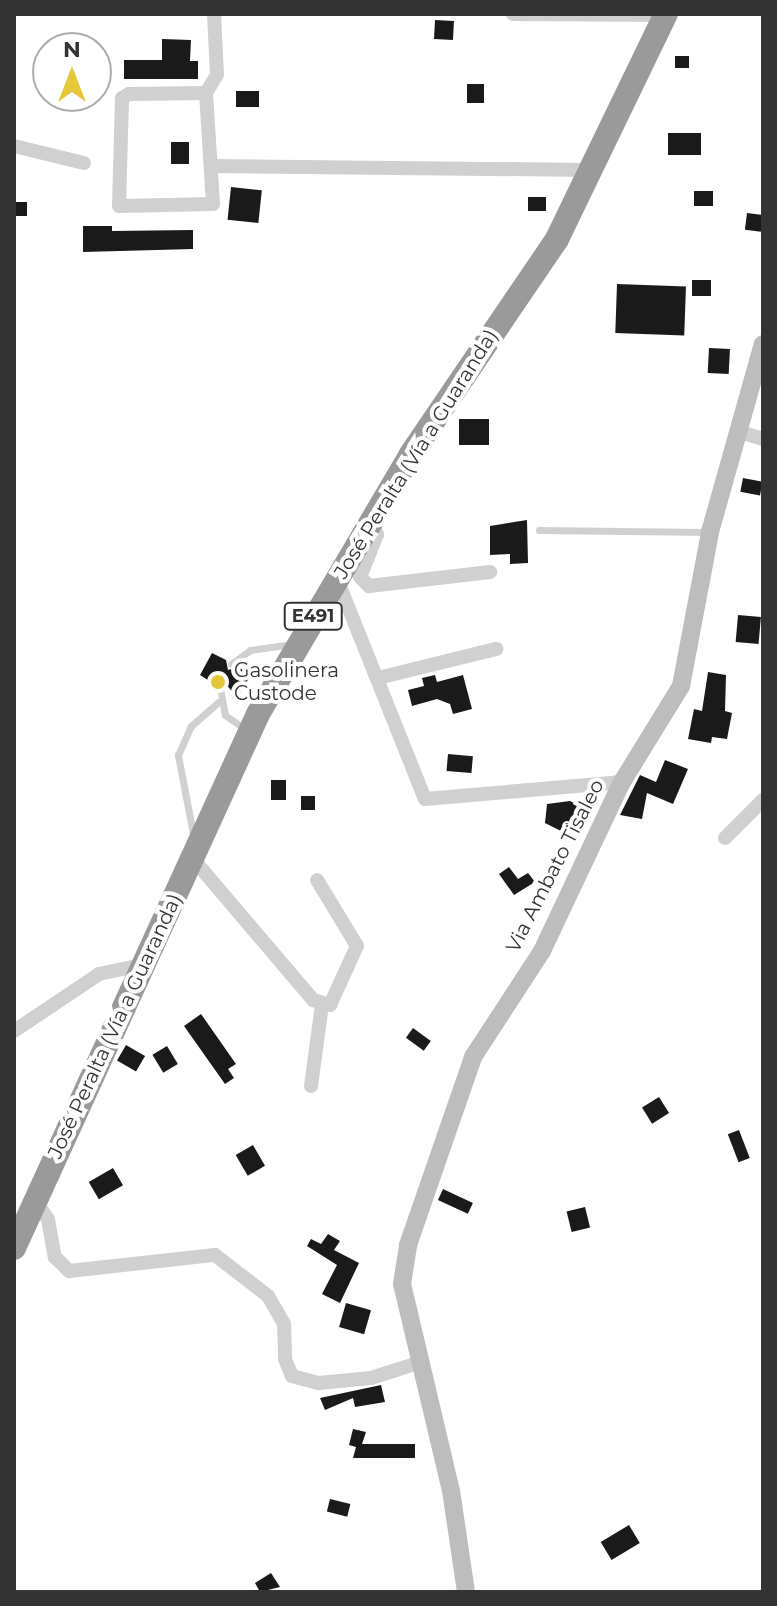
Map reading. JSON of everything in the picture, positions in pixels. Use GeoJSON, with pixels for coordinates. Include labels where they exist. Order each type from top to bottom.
{"type":"FeatureCollection","features":[{"type":"Feature","properties":{"kind":"highway","name":"José Peralta (Vía a Guaranda)"},"geometry":{"type":"LineString","coordinates":[[14,1248],[141,965],[295,643],[420,441],[557,239],[666,15]]}},
{"type":"Feature","properties":{"kind":"main road","name":"Via Ambato Tisaleo"},"geometry":{"type":"LineString","coordinates":[[466,1592],[451,1491],[418,1363],[402,1284],[408,1245],[473,1057],[542,951],[622,782],[681,686],[710,532],[763,344]]}},
{"type":"Feature","properties":{"kind":"street"},"geometry":{"type":"LineString","coordinates":[[206,93],[122,98],[119,206],[213,204],[206,93],[217,75],[214,14]]}},
{"type":"Feature","properties":{"kind":"street"},"geometry":{"type":"LineString","coordinates":[[513,14],[666,15]]}},
{"type":"Feature","properties":{"kind":"street"},"geometry":{"type":"LineString","coordinates":[[14,146],[84,163]]}},
{"type":"Feature","properties":{"kind":"street"},"geometry":{"type":"LineString","coordinates":[[211,166],[592,170]]}},
{"type":"Feature","properties":{"kind":"street"},"geometry":{"type":"LineString","coordinates":[[738,431],[763,439]]}},
{"type":"Feature","properties":{"kind":"street"},"geometry":{"type":"LineString","coordinates":[[372,521],[377,535],[360,577],[369,586],[490,572]]}},
{"type":"Feature","properties":{"kind":"street"},"geometry":{"type":"LineString","coordinates":[[337,579],[425,799],[622,782]]}},
{"type":"Feature","properties":{"kind":"street"},"geometry":{"type":"LineString","coordinates":[[378,678],[496,649]]}},
{"type":"Feature","properties":{"kind":"street"},"geometry":{"type":"LineString","coordinates":[[725,838],[763,800]]}},
{"type":"Feature","properties":{"kind":"street"},"geometry":{"type":"LineString","coordinates":[[195,856],[322,1005],[311,1086]]}},
{"type":"Feature","properties":{"kind":"street"},"geometry":{"type":"LineString","coordinates":[[317,880],[357,946],[330,1005],[322,1005]]}},
{"type":"Feature","properties":{"kind":"street"},"geometry":{"type":"LineString","coordinates":[[14,1031],[99,974],[141,965]]}},
{"type":"Feature","properties":{"kind":"street"},"geometry":{"type":"LineString","coordinates":[[36,1202],[48,1219],[55,1257],[69,1271],[215,1255],[268,1296],[284,1324],[285,1359],[292,1376],[332,1382],[371,1378],[418,1363]]}},
{"type":"Feature","properties":{"kind":"lane"},"geometry":{"type":"LineString","coordinates":[[539,530],[710,532]]}},
{"type":"Feature","properties":{"kind":"lane"},"geometry":{"type":"LineString","coordinates":[[231,664],[250,650],[295,643]]}},
{"type":"Feature","properties":{"kind":"lane"},"geometry":{"type":"LineString","coordinates":[[220,687],[219,702],[225,715],[250,733]]}},
{"type":"Feature","properties":{"kind":"lane"},"geometry":{"type":"LineString","coordinates":[[195,856],[178,755],[191,726],[219,702]]}},
{"type":"Feature","properties":{"kind":"building"},"geometry":{"type":"Polygon","coordinates":[[[435,20],[454,21],[453,40],[434,39],[435,20]]]}},
{"type":"Feature","properties":{"kind":"building"},"geometry":{"type":"Polygon","coordinates":[[[162,39],[191,40],[190,61],[198,61],[198,79],[124,79],[124,60],[162,60],[162,39]]]}},
{"type":"Feature","properties":{"kind":"building"},"geometry":{"type":"Polygon","coordinates":[[[675,56],[689,56],[689,68],[675,68],[675,56]]]}},
{"type":"Feature","properties":{"kind":"building"},"geometry":{"type":"Polygon","coordinates":[[[467,84],[484,84],[484,103],[467,103],[467,84]]]}},
{"type":"Feature","properties":{"kind":"building"},"geometry":{"type":"Polygon","coordinates":[[[236,91],[259,91],[259,107],[236,107],[236,91]]]}},
{"type":"Feature","properties":{"kind":"building"},"geometry":{"type":"Polygon","coordinates":[[[668,133],[701,133],[701,155],[668,155],[668,133]]]}},
{"type":"Feature","properties":{"kind":"building"},"geometry":{"type":"Polygon","coordinates":[[[171,142],[189,142],[189,164],[171,164],[171,142]]]}},
{"type":"Feature","properties":{"kind":"building"},"geometry":{"type":"Polygon","coordinates":[[[231,187],[262,190],[258,223],[228,220],[231,187]]]}},
{"type":"Feature","properties":{"kind":"building"},"geometry":{"type":"Polygon","coordinates":[[[694,191],[713,191],[713,206],[694,206],[694,191]]]}},
{"type":"Feature","properties":{"kind":"building"},"geometry":{"type":"Polygon","coordinates":[[[528,197],[546,197],[546,211],[528,211],[528,197]]]}},
{"type":"Feature","properties":{"kind":"building"},"geometry":{"type":"Polygon","coordinates":[[[16,202],[27,202],[27,216],[16,216],[16,202]]]}},
{"type":"Feature","properties":{"kind":"building"},"geometry":{"type":"Polygon","coordinates":[[[747,213],[763,215],[761,232],[745,230],[747,213]]]}},
{"type":"Feature","properties":{"kind":"building"},"geometry":{"type":"Polygon","coordinates":[[[83,226],[112,226],[112,231],[193,230],[193,249],[83,252],[83,226]]]}},
{"type":"Feature","properties":{"kind":"building"},"geometry":{"type":"Polygon","coordinates":[[[692,280],[711,280],[711,296],[692,296],[692,280]]]}},
{"type":"Feature","properties":{"kind":"building"},"geometry":{"type":"Polygon","coordinates":[[[617,284],[686,286],[684,335],[615,333],[617,284]]]}},
{"type":"Feature","properties":{"kind":"building"},"geometry":{"type":"Polygon","coordinates":[[[709,348],[730,349],[729,374],[708,373],[709,348]]]}},
{"type":"Feature","properties":{"kind":"building"},"geometry":{"type":"Polygon","coordinates":[[[459,419],[489,419],[489,445],[459,445],[459,419]]]}},
{"type":"Feature","properties":{"kind":"building"},"geometry":{"type":"Polygon","coordinates":[[[743,478],[763,482],[760,496],[740,492],[743,478]]]}},
{"type":"Feature","properties":{"kind":"building"},"geometry":{"type":"Polygon","coordinates":[[[527,520],[528,563],[510,564],[510,554],[490,555],[490,526],[527,520]]]}},
{"type":"Feature","properties":{"kind":"building"},"geometry":{"type":"Polygon","coordinates":[[[738,615],[761,617],[759,644],[736,642],[738,615]]]}},
{"type":"Feature","properties":{"kind":"building"},"geometry":{"type":"Polygon","coordinates":[[[212,653],[226,660],[228,670],[238,667],[251,675],[237,697],[223,681],[214,684],[200,675],[212,653]]]}},
{"type":"Feature","properties":{"kind":"building"},"geometry":{"type":"Polygon","coordinates":[[[708,672],[726,675],[725,711],[732,713],[727,739],[712,737],[711,743],[688,739],[694,709],[702,711],[708,672]]]}},
{"type":"Feature","properties":{"kind":"building"},"geometry":{"type":"Polygon","coordinates":[[[435,675],[437,682],[463,675],[472,709],[453,714],[450,704],[437,699],[412,706],[408,690],[424,686],[422,678],[435,675]]]}},
{"type":"Feature","properties":{"kind":"building"},"geometry":{"type":"Polygon","coordinates":[[[448,754],[473,756],[471,773],[447,771],[448,754]]]}},
{"type":"Feature","properties":{"kind":"building"},"geometry":{"type":"Polygon","coordinates":[[[665,760],[688,769],[673,804],[647,793],[642,819],[620,815],[640,775],[656,782],[665,760]]]}},
{"type":"Feature","properties":{"kind":"building"},"geometry":{"type":"Polygon","coordinates":[[[271,780],[286,780],[286,800],[271,800],[271,780]]]}},
{"type":"Feature","properties":{"kind":"building"},"geometry":{"type":"Polygon","coordinates":[[[301,796],[315,796],[315,810],[301,810],[301,796]]]}},
{"type":"Feature","properties":{"kind":"building"},"geometry":{"type":"Polygon","coordinates":[[[570,801],[580,806],[569,828],[561,831],[545,823],[547,804],[570,801]]]}},
{"type":"Feature","properties":{"kind":"building"},"geometry":{"type":"Polygon","coordinates":[[[509,867],[518,879],[528,873],[535,882],[514,895],[499,874],[509,867]]]}},
{"type":"Feature","properties":{"kind":"building"},"geometry":{"type":"Polygon","coordinates":[[[201,1014],[236,1064],[228,1069],[234,1078],[225,1084],[184,1026],[201,1014]]]}},
{"type":"Feature","properties":{"kind":"building"},"geometry":{"type":"Polygon","coordinates":[[[413,1028],[431,1041],[424,1051],[406,1038],[413,1028]]]}},
{"type":"Feature","properties":{"kind":"building"},"geometry":{"type":"Polygon","coordinates":[[[126,1045],[145,1056],[136,1072],[117,1061],[126,1045]]]}},
{"type":"Feature","properties":{"kind":"building"},"geometry":{"type":"Polygon","coordinates":[[[167,1046],[178,1064],[163,1073],[152,1055],[167,1046]]]}},
{"type":"Feature","properties":{"kind":"building"},"geometry":{"type":"Polygon","coordinates":[[[659,1097],[669,1113],[652,1124],[642,1108],[659,1097]]]}},
{"type":"Feature","properties":{"kind":"building"},"geometry":{"type":"Polygon","coordinates":[[[739,1130],[750,1158],[739,1162],[728,1134],[739,1130]]]}},
{"type":"Feature","properties":{"kind":"building"},"geometry":{"type":"Polygon","coordinates":[[[253,1145],[265,1166],[248,1176],[236,1155],[253,1145]]]}},
{"type":"Feature","properties":{"kind":"building"},"geometry":{"type":"Polygon","coordinates":[[[113,1168],[123,1185],[99,1199],[89,1182],[113,1168]]]}},
{"type":"Feature","properties":{"kind":"building"},"geometry":{"type":"Polygon","coordinates":[[[443,1189],[473,1203],[468,1214],[438,1200],[443,1189]]]}},
{"type":"Feature","properties":{"kind":"building"},"geometry":{"type":"Polygon","coordinates":[[[585,1207],[590,1227],[572,1232],[567,1212],[585,1207]]]}},
{"type":"Feature","properties":{"kind":"building"},"geometry":{"type":"Polygon","coordinates":[[[328,1234],[340,1241],[334,1250],[359,1263],[340,1303],[322,1294],[337,1265],[307,1246],[311,1239],[321,1244],[328,1234]]]}},
{"type":"Feature","properties":{"kind":"building"},"geometry":{"type":"Polygon","coordinates":[[[346,1303],[371,1310],[364,1334],[339,1327],[346,1303]]]}},
{"type":"Feature","properties":{"kind":"building"},"geometry":{"type":"Polygon","coordinates":[[[381,1385],[385,1402],[355,1407],[353,1398],[325,1410],[320,1398],[381,1385]]]}},
{"type":"Feature","properties":{"kind":"building"},"geometry":{"type":"Polygon","coordinates":[[[353,1429],[366,1432],[362,1444],[415,1444],[415,1458],[353,1458],[356,1447],[349,1445],[353,1429]]]}},
{"type":"Feature","properties":{"kind":"building"},"geometry":{"type":"Polygon","coordinates":[[[330,1499],[350,1504],[347,1517],[327,1512],[330,1499]]]}},
{"type":"Feature","properties":{"kind":"building"},"geometry":{"type":"Polygon","coordinates":[[[629,1525],[640,1543],[612,1560],[601,1542],[629,1525]]]}},
{"type":"Feature","properties":{"kind":"building"},"geometry":{"type":"Polygon","coordinates":[[[271,1573],[280,1587],[260,1592],[255,1583],[271,1573]]]}},
{"type":"Feature","properties":{"kind":"place","name":"Gasolinera Custode"},"geometry":{"type":"Point","coordinates":[218,682]}}]}
